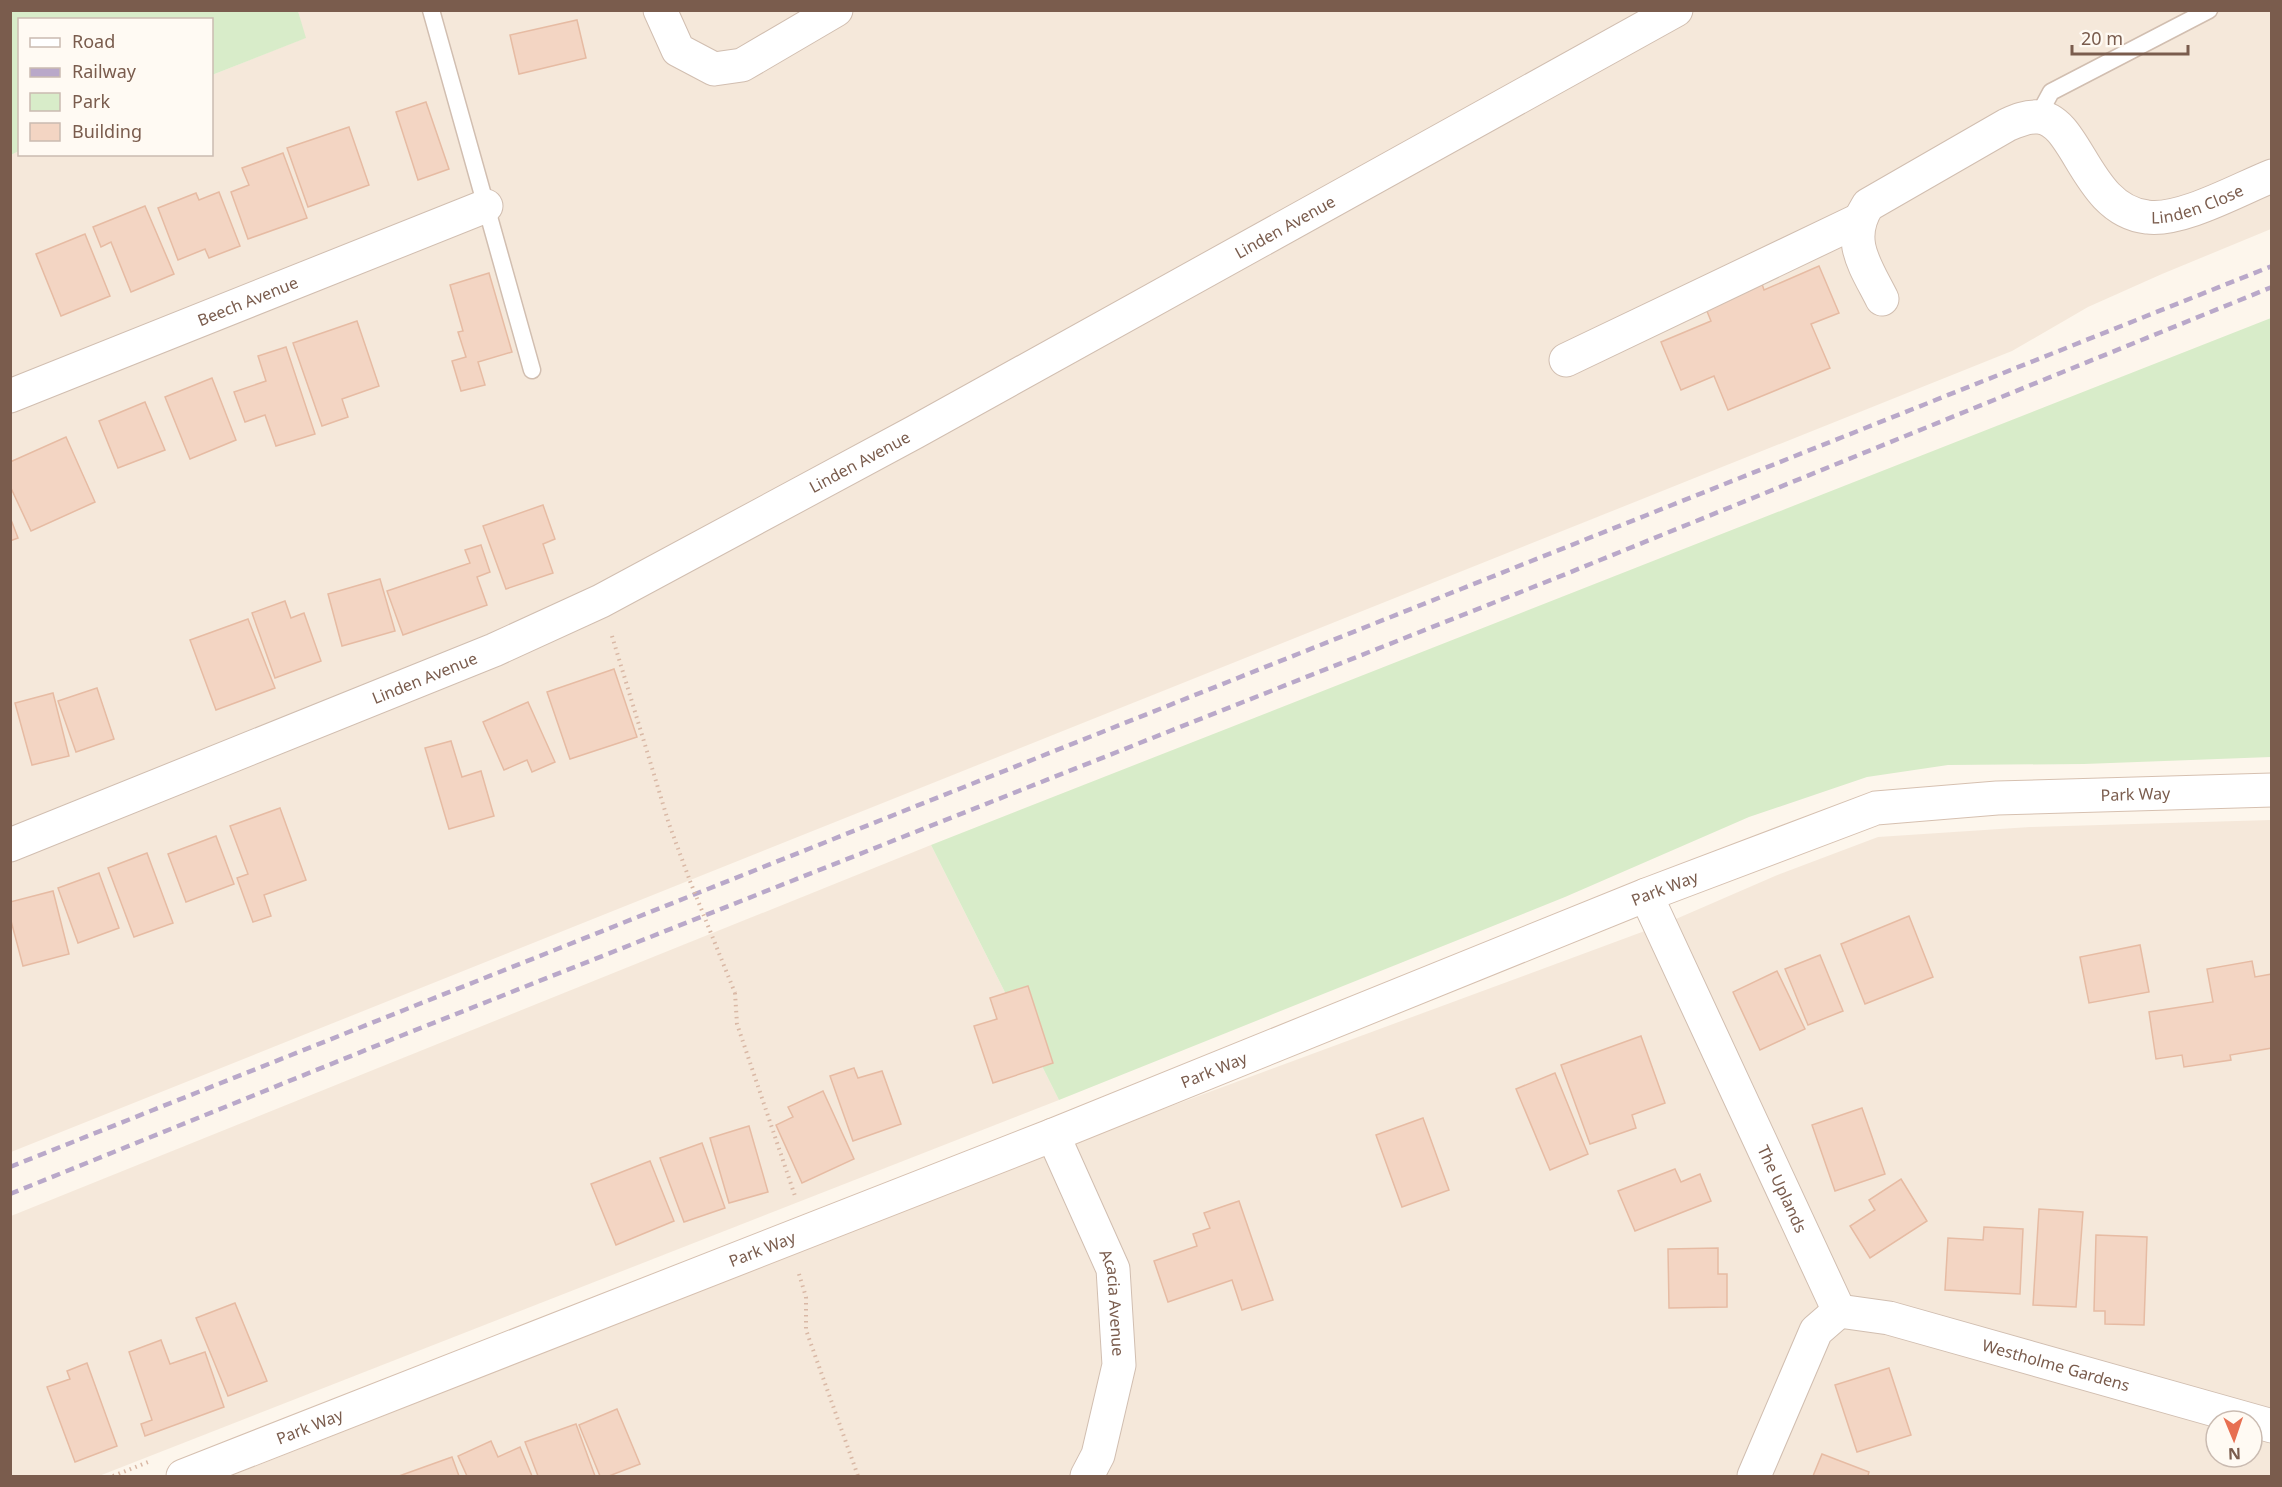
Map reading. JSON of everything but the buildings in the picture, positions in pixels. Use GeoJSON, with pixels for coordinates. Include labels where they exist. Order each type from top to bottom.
{"type":"FeatureCollection","features":[{"type":"Feature","properties":{"kind":"street"},"geometry":{"type":"LineString","coordinates":[[660,10],[678,50],[714,69],[742,64],[836,10]]}},
{"type":"Feature","properties":{"kind":"street","name":"Linden Avenue"},"geometry":{"type":"LineString","coordinates":[[10,845],[494,650],[601,601],[915,432],[1676,10]]}},
{"type":"Feature","properties":{"kind":"street"},"geometry":{"type":"LineString","coordinates":[[1882,300],[1862,259],[1857,238],[1859,220],[1868,205],[2007,124],[2038,116]]}},
{"type":"Feature","properties":{"kind":"street","name":"Linden Close"},"geometry":{"type":"LineString","coordinates":[[2038,116],[2054,122],[2060,128],[2105,196],[2121,209],[2147,217],[2178,215],[2271,176]]}},
{"type":"Feature","properties":{"kind":"street","name":"Beech Avenue"},"geometry":{"type":"LineString","coordinates":[[10,396],[486,206]]}},
{"type":"Feature","properties":{"kind":"street"},"geometry":{"type":"LineString","coordinates":[[1566,360],[1859,220]]}},
{"type":"Feature","properties":{"kind":"street","name":"Park Way"},"geometry":{"type":"LineString","coordinates":[[183,1476],[1053,1136],[1646,895],[1876,808],[1997,798],[2271,790]]}},
{"type":"Feature","properties":{"kind":"street","name":"The Uplands"},"geometry":{"type":"LineString","coordinates":[[1646,895],[1839,1311]]}},
{"type":"Feature","properties":{"kind":"street","name":"Acacia Avenue"},"geometry":{"type":"LineString","coordinates":[[1053,1136],[1113,1269],[1119,1365],[1098,1455],[1087,1476]]}},
{"type":"Feature","properties":{"kind":"street"},"geometry":{"type":"LineString","coordinates":[[1754,1476],[1816,1331],[1839,1311]]}},
{"type":"Feature","properties":{"kind":"street","name":"Westholme Gardens"},"geometry":{"type":"LineString","coordinates":[[1839,1311],[1889,1318],[2271,1426]]}},
{"type":"Feature","properties":{"kind":"lane"},"geometry":{"type":"LineString","coordinates":[[431,10],[532,370]]}},
{"type":"Feature","properties":{"kind":"lane"},"geometry":{"type":"LineString","coordinates":[[2038,116],[2051,92],[2209,10]]}},
{"type":"Feature","properties":{"kind":"path"},"geometry":{"type":"LineString","coordinates":[[601,601],[669,824],[735,993],[737,1024],[797,1203]]}},
{"type":"Feature","properties":{"kind":"path"},"geometry":{"type":"LineString","coordinates":[[798,1270],[806,1298],[806,1330],[858,1476]]}},
{"type":"Feature","properties":{"kind":"shaded area"},"geometry":{"type":"Polygon","coordinates":[[[298,11],[2271,11],[2271,229],[2088,307],[2012,351],[11,1152],[11,155],[18,152],[18,156],[213,156],[213,75],[305,38],[298,11]]]}},
{"type":"Feature","properties":{"kind":"shaded area"},"geometry":{"type":"Polygon","coordinates":[[[2271,820],[2271,1476],[231,1476],[1085,1138],[1669,922],[1775,876],[1878,837],[2030,827],[2271,820]]]}},
{"type":"Feature","properties":{"kind":"shaded area"},"geometry":{"type":"Polygon","coordinates":[[[931,845],[1059,1100],[99,1476],[11,1476],[11,1216],[931,845]]]}},
{"type":"Feature","properties":{"kind":"green space"},"geometry":{"type":"Polygon","coordinates":[[[11,10],[298,11],[306,38],[213,75],[213,18],[18,18],[18,152],[11,155],[11,10]]]}},
{"type":"Feature","properties":{"kind":"green space"},"geometry":{"type":"Polygon","coordinates":[[[2271,318],[2271,757],[2084,764],[1948,765],[1867,777],[1749,817],[1565,897],[1059,1100],[931,845],[2271,318]]]}},
{"type":"Feature","properties":{"kind":"railway"},"geometry":{"type":"LineString","coordinates":[[10,1167],[2272,266]]}},
{"type":"Feature","properties":{"kind":"railway"},"geometry":{"type":"LineString","coordinates":[[10,1194],[393,1039],[1556,578],[2272,287]]}}]}
